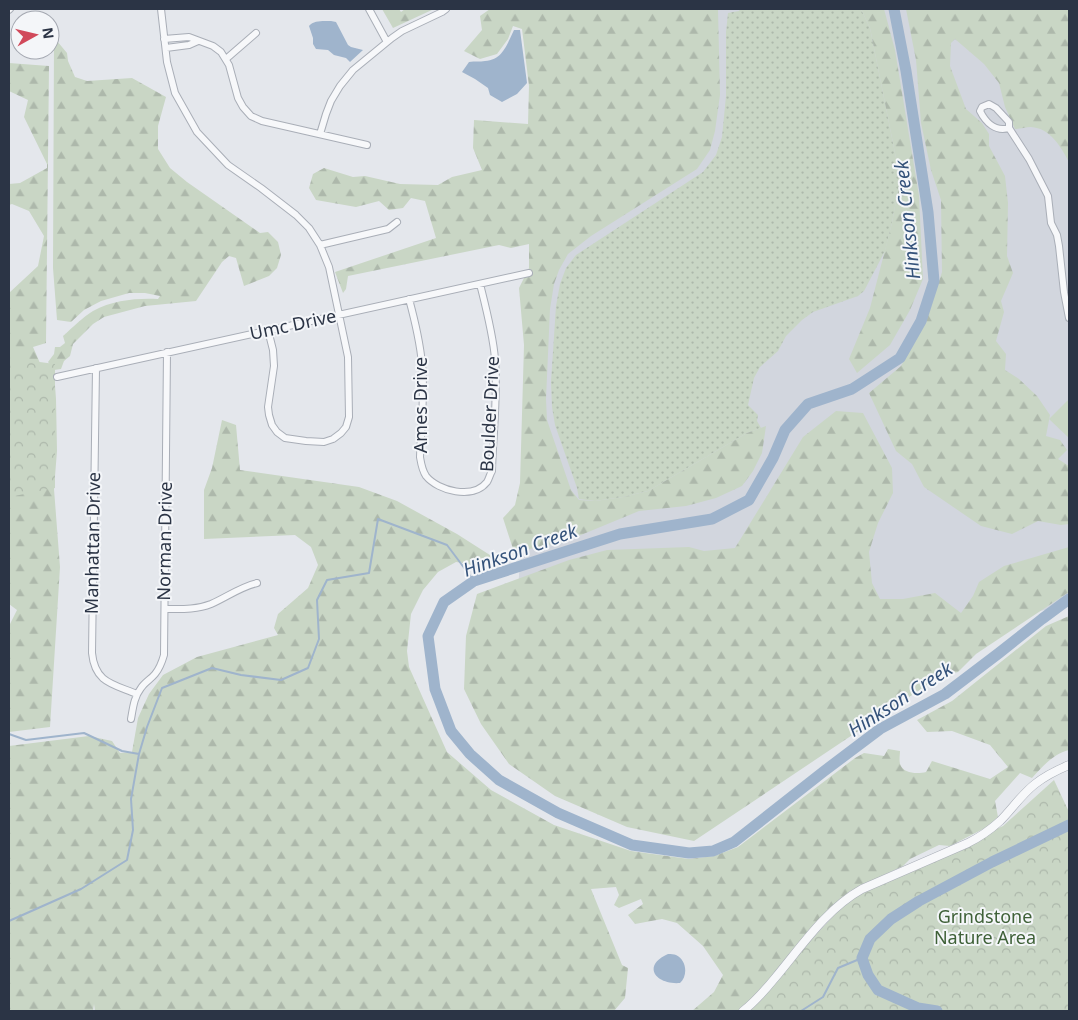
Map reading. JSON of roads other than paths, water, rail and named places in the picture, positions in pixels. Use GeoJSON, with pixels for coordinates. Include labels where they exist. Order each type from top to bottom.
{"type":"FeatureCollection","features":[{"type":"Feature","properties":{"kind":"street"},"geometry":{"type":"LineString","coordinates":[[160,9],[167,62],[175,92],[197,132],[228,165],[296,215],[309,228],[320,245],[329,267],[348,357],[349,417],[346,427],[341,434],[324,442],[306,441],[285,438],[272,425],[268,407],[274,366],[273,350],[268,330]]}},
{"type":"Feature","properties":{"kind":"street"},"geometry":{"type":"LineString","coordinates":[[369,9],[387,42]]}},
{"type":"Feature","properties":{"kind":"street"},"geometry":{"type":"LineString","coordinates":[[320,134],[331,101],[353,70],[402,31],[446,9]]}},
{"type":"Feature","properties":{"kind":"street"},"geometry":{"type":"LineString","coordinates":[[226,59],[256,33]]}},
{"type":"Feature","properties":{"kind":"street"},"geometry":{"type":"LineString","coordinates":[[164,39],[189,37],[213,46],[221,52],[229,65],[238,98],[251,116],[262,121],[367,145]]}},
{"type":"Feature","properties":{"kind":"street"},"geometry":{"type":"LineString","coordinates":[[166,48],[189,45],[198,41]]}},
{"type":"Feature","properties":{"kind":"street"},"geometry":{"type":"LineString","coordinates":[[1010,128],[1001,130],[990,124],[982,116],[980,111],[982,107],[989,104],[996,108],[1009,122],[1010,128],[1048,196],[1051,223],[1057,235],[1059,246],[1069,318]]}},
{"type":"Feature","properties":{"kind":"street"},"geometry":{"type":"LineString","coordinates":[[320,245],[388,229],[397,222]]}},
{"type":"Feature","properties":{"kind":"street","name":"Umc Drive"},"geometry":{"type":"LineString","coordinates":[[57,376],[529,273]]}},
{"type":"Feature","properties":{"kind":"street","name":"Boulder Drive"},"geometry":{"type":"LineString","coordinates":[[457,492],[479,489],[487,482],[492,471],[496,381],[495,359],[480,284]]}},
{"type":"Feature","properties":{"kind":"street","name":"Ames Drive"},"geometry":{"type":"LineString","coordinates":[[409,299],[419,338],[422,365],[423,392],[420,457],[422,467],[426,476],[437,484],[457,492]]}},
{"type":"Feature","properties":{"kind":"street","name":"Norman Drive"},"geometry":{"type":"LineString","coordinates":[[131,719],[137,694],[142,686],[156,673],[164,655],[167,352]]}},
{"type":"Feature","properties":{"kind":"street","name":"Manhattan Drive"},"geometry":{"type":"LineString","coordinates":[[96,368],[93,662],[101,677],[108,682],[137,694]]}},
{"type":"Feature","properties":{"kind":"street"},"geometry":{"type":"LineString","coordinates":[[164,609],[189,609],[208,605],[244,586],[257,583]]}},
{"type":"Feature","properties":{"kind":"street"},"geometry":{"type":"LineString","coordinates":[[743,1011],[768,987],[820,924],[836,907],[850,896],[979,838],[1000,821],[1034,785],[1048,775],[1069,765]]}},
{"type":"Feature","properties":{"kind":"water"},"geometry":{"type":"Polygon","coordinates":[[[316,22],[336,22],[348,45],[363,50],[350,62],[346,58],[334,55],[328,50],[316,49],[313,44],[309,26],[316,22]]]}},
{"type":"Feature","properties":{"kind":"water"},"geometry":{"type":"Polygon","coordinates":[[[514,30],[520,30],[527,83],[517,94],[502,102],[490,95],[488,88],[462,72],[469,62],[496,58],[504,50],[514,30]]]}},
{"type":"Feature","properties":{"kind":"water"},"geometry":{"type":"Polygon","coordinates":[[[668,954],[680,957],[684,964],[685,972],[680,983],[664,981],[655,974],[655,964],[668,954]]]}},
{"type":"Feature","properties":{"kind":"waterway","name":"Hinkson Creek"},"geometry":{"type":"LineString","coordinates":[[894,9],[906,71],[928,212],[934,281],[921,321],[900,358],[852,389],[808,404],[785,430],[773,458],[749,500],[712,519],[620,534],[474,581],[444,602],[428,636],[435,689],[451,731],[470,754],[499,780],[558,813],[632,845],[689,853],[713,851],[734,842],[880,729],[945,694],[1069,599]]}},
{"type":"Feature","properties":{"kind":"waterway"},"geometry":{"type":"LineString","coordinates":[[9,734],[26,740],[84,733],[122,751],[139,754],[162,688],[212,668],[241,675],[281,680],[308,668],[319,639],[317,600],[327,580],[369,573],[378,519],[447,545],[474,581]]}},
{"type":"Feature","properties":{"kind":"waterway"},"geometry":{"type":"LineString","coordinates":[[9,921],[81,889],[127,860],[133,830],[131,799],[139,754]]}},
{"type":"Feature","properties":{"kind":"waterway","name":"Hinkson Creek"},"geometry":{"type":"LineString","coordinates":[[937,1011],[918,1008],[878,990],[868,975],[862,958],[870,939],[891,919],[919,901],[992,862],[1069,825]]}},
{"type":"Feature","properties":{"kind":"waterway"},"geometry":{"type":"LineString","coordinates":[[801,1011],[823,997],[838,968],[862,958]]}},
{"type":"Feature","properties":{"kind":"park label","name":"Grindstone Nature Area"},"geometry":{"type":"Point","coordinates":[985,928]}}]}
